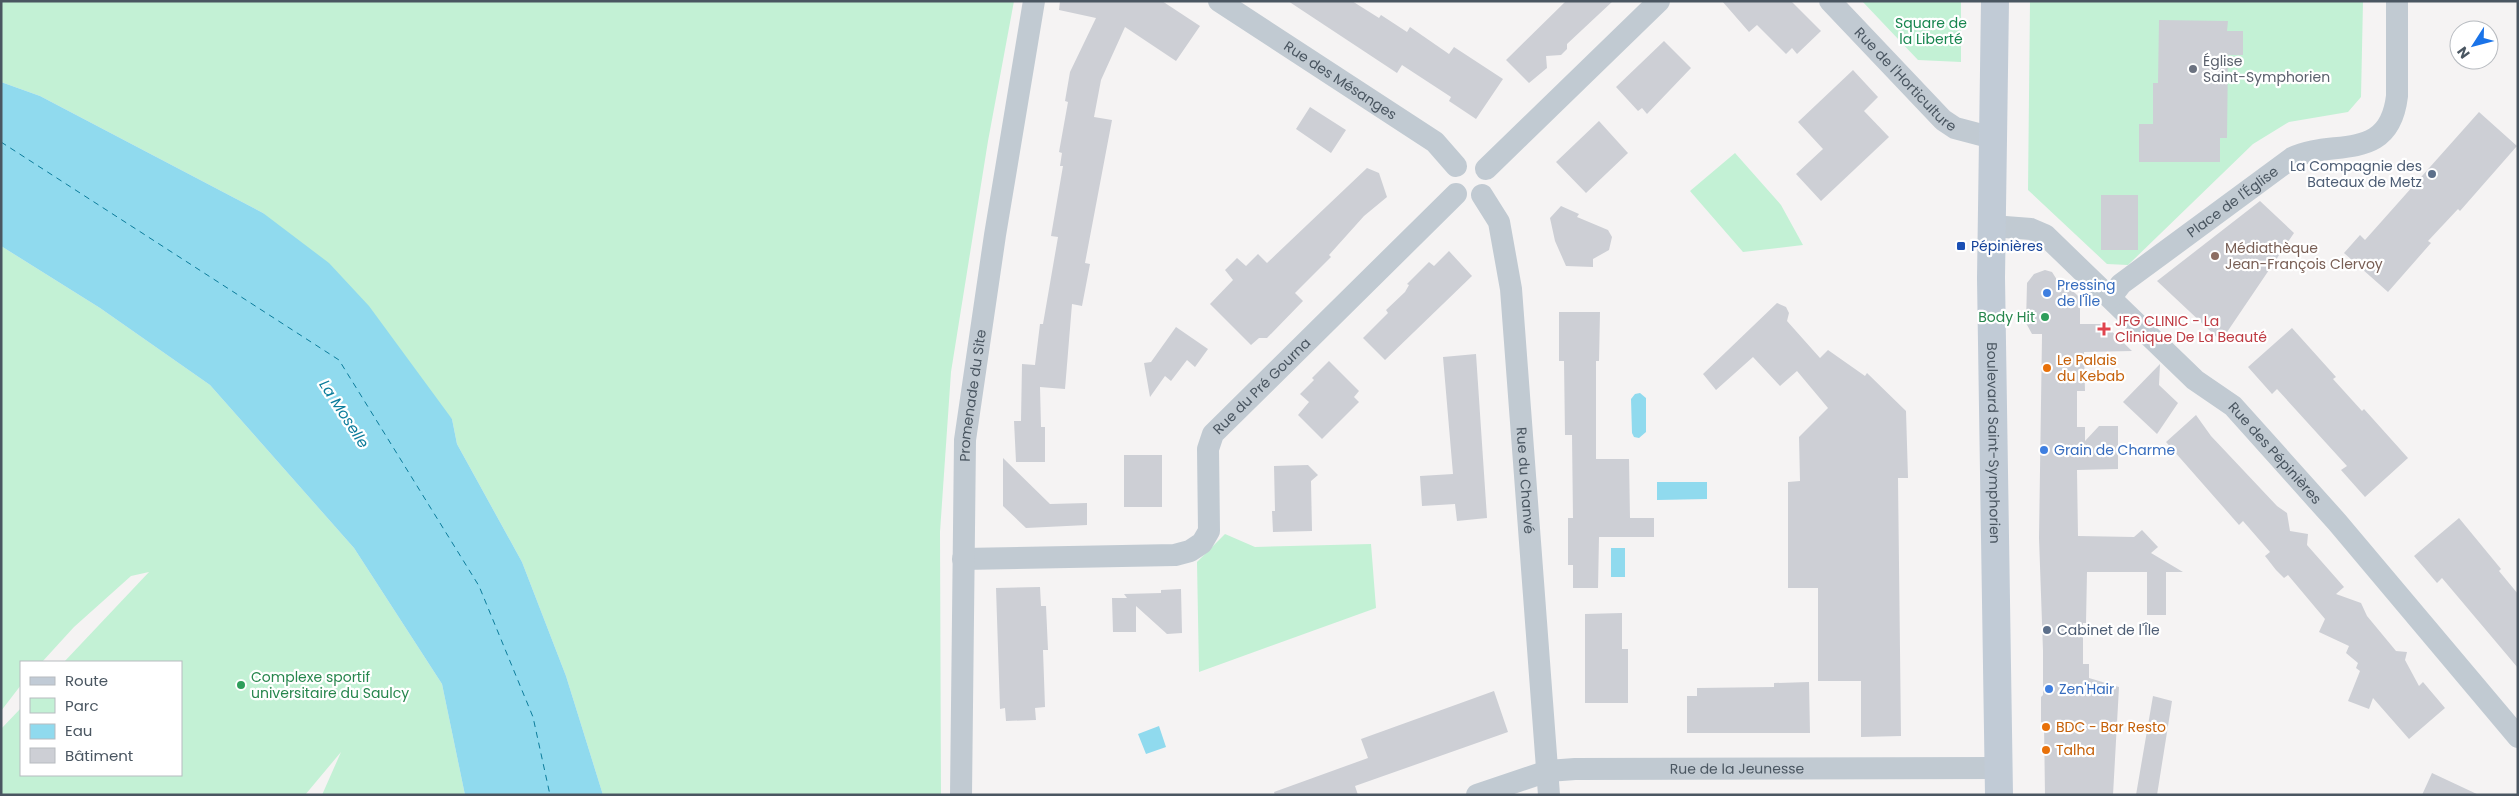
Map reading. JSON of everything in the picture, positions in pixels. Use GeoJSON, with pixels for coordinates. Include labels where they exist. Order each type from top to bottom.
{"type":"FeatureCollection","features":[{"type":"Feature","properties":{"kind":"main road","name":"Boulevard Saint-Symphorien"},"geometry":{"type":"LineString","coordinates":[[1995,1],[1991,278],[1999,782]]}},
{"type":"Feature","properties":{"kind":"street","name":"Promenade du Site"},"geometry":{"type":"LineString","coordinates":[[961,795],[965,440],[995,235],[1034,1]]}},
{"type":"Feature","properties":{"kind":"street","name":"Rue des Mésanges"},"geometry":{"type":"LineString","coordinates":[[1219,1],[1436,142],[1456,166]]}},
{"type":"Feature","properties":{"kind":"street"},"geometry":{"type":"LineString","coordinates":[[1486,170],[1658,1]]}},
{"type":"Feature","properties":{"kind":"street","name":"Rue de l'Horticulture"},"geometry":{"type":"LineString","coordinates":[[1830,1],[1943,120],[1956,128],[1993,138]]}},
{"type":"Feature","properties":{"kind":"street","name":"Place de l'Église"},"geometry":{"type":"LineString","coordinates":[[2111,297],[2121,284],[2292,158],[2304,152],[2360,146],[2374,139],[2386,128],[2395,112],[2397,96],[2397,1]]}},
{"type":"Feature","properties":{"kind":"street"},"geometry":{"type":"LineString","coordinates":[[1472,161],[1486,170],[1489,186],[1482,195],[1472,200],[1456,194],[1450,183],[1452,171],[1456,166],[1472,161]]}},
{"type":"Feature","properties":{"kind":"street","name":"Rue du Pré Gourna"},"geometry":{"type":"LineString","coordinates":[[963,559],[1175,555],[1190,551],[1202,543],[1209,531],[1208,449],[1212,434],[1456,194]]}},
{"type":"Feature","properties":{"kind":"street","name":"Rue du Chanvé"},"geometry":{"type":"LineString","coordinates":[[1482,195],[1499,222],[1511,289],[1549,795]]}},
{"type":"Feature","properties":{"kind":"street","name":"Rue des Pépinières"},"geometry":{"type":"LineString","coordinates":[[1992,226],[2031,229],[2045,234],[2195,380],[2233,406],[2337,522],[2518,737]]}},
{"type":"Feature","properties":{"kind":"street","name":"Rue de la Jeunesse"},"geometry":{"type":"LineString","coordinates":[[1477,795],[1548,771],[1999,782]]}},
{"type":"Feature","properties":{"kind":"green space"},"geometry":{"type":"Polygon","coordinates":[[[1,1],[1014,1],[988,141],[951,372],[940,532],[941,795],[603,795],[566,676],[522,562],[457,444],[452,419],[263,213],[40,96],[1,82],[1,1]]]}},
{"type":"Feature","properties":{"kind":"green space","name":"Square de la Liberté"},"geometry":{"type":"Polygon","coordinates":[[[1862,1],[1961,1],[1961,62],[1918,60],[1862,1]]]}},
{"type":"Feature","properties":{"kind":"green space"},"geometry":{"type":"Polygon","coordinates":[[[2030,1],[2363,1],[2361,97],[2348,112],[2289,122],[2253,144],[2128,265],[2107,264],[2028,190],[2030,1]]]}},
{"type":"Feature","properties":{"kind":"green space"},"geometry":{"type":"Polygon","coordinates":[[[1735,153],[1781,205],[1803,245],[1743,252],[1690,191],[1735,153]]]}},
{"type":"Feature","properties":{"kind":"green space"},"geometry":{"type":"Polygon","coordinates":[[[1,246],[100,308],[210,385],[354,548],[442,684],[465,795],[322,795],[341,752],[305,795],[1,795],[1,729],[20,709],[20,776],[182,776],[182,661],[65,661],[149,572],[131,576],[74,627],[43,661],[20,661],[20,686],[1,711],[1,246]]]}},
{"type":"Feature","properties":{"kind":"green space"},"geometry":{"type":"Polygon","coordinates":[[[1225,534],[1255,547],[1371,544],[1376,608],[1199,672],[1197,562],[1225,534]]]}},
{"type":"Feature","properties":{"kind":"water","name":"La Moselle"},"geometry":{"type":"Polygon","coordinates":[[[1,82],[40,96],[263,213],[329,263],[369,306],[452,419],[457,444],[522,562],[566,676],[603,795],[465,795],[442,684],[354,548],[210,385],[100,308],[1,246],[1,82]]]}},
{"type":"Feature","properties":{"kind":"water"},"geometry":{"type":"Polygon","coordinates":[[[1640,393],[1646,398],[1646,432],[1639,438],[1634,437],[1632,433],[1631,399],[1635,394],[1640,393]]]}},
{"type":"Feature","properties":{"kind":"water"},"geometry":{"type":"Polygon","coordinates":[[[1657,482],[1707,482],[1707,499],[1657,500],[1657,482]]]}},
{"type":"Feature","properties":{"kind":"water"},"geometry":{"type":"Polygon","coordinates":[[[1611,548],[1625,548],[1625,577],[1611,577],[1611,548]]]}},
{"type":"Feature","properties":{"kind":"water"},"geometry":{"type":"Polygon","coordinates":[[[1159,726],[1166,747],[1146,754],[1138,734],[1159,726]]]}},
{"type":"Feature","properties":{"kind":"building"},"geometry":{"type":"Polygon","coordinates":[[[1060,1],[1162,1],[1200,26],[1176,61],[1125,27],[1101,80],[1094,117],[1112,120],[1085,263],[1090,264],[1082,306],[1072,304],[1065,389],[1040,387],[1041,427],[1045,427],[1045,462],[1016,462],[1014,421],[1021,421],[1022,364],[1035,365],[1040,324],[1043,324],[1058,237],[1051,236],[1063,166],[1060,166],[1062,153],[1059,152],[1068,102],[1065,101],[1070,72],[1096,18],[1059,10],[1060,1]]]}},
{"type":"Feature","properties":{"kind":"building"},"geometry":{"type":"Polygon","coordinates":[[[1288,1],[1352,1],[1379,18],[1381,15],[1407,32],[1410,27],[1449,54],[1454,47],[1503,79],[1476,119],[1449,101],[1451,97],[1402,65],[1397,73],[1288,1]]]}},
{"type":"Feature","properties":{"kind":"building"},"geometry":{"type":"Polygon","coordinates":[[[1566,1],[1613,1],[1567,44],[1567,49],[1561,55],[1546,56],[1547,68],[1529,83],[1506,60],[1566,1]]]}},
{"type":"Feature","properties":{"kind":"building"},"geometry":{"type":"Polygon","coordinates":[[[1722,1],[1791,1],[1821,31],[1797,54],[1792,48],[1786,54],[1757,25],[1749,32],[1722,1]]]}},
{"type":"Feature","properties":{"kind":"building","name":"Église Saint-Symphorien"},"geometry":{"type":"Polygon","coordinates":[[[2159,20],[2228,21],[2227,31],[2243,31],[2243,55],[2228,55],[2227,138],[2220,138],[2220,162],[2139,162],[2139,124],[2153,124],[2153,83],[2158,83],[2159,20]]]}},
{"type":"Feature","properties":{"kind":"building"},"geometry":{"type":"Polygon","coordinates":[[[1664,41],[1691,68],[1647,114],[1642,108],[1638,111],[1616,87],[1664,41]]]}},
{"type":"Feature","properties":{"kind":"building"},"geometry":{"type":"Polygon","coordinates":[[[1853,70],[1878,97],[1864,111],[1889,137],[1821,201],[1796,174],[1823,149],[1798,122],[1853,70]]]}},
{"type":"Feature","properties":{"kind":"building"},"geometry":{"type":"Polygon","coordinates":[[[1310,107],[1346,130],[1331,153],[1296,129],[1310,107]]]}},
{"type":"Feature","properties":{"kind":"building"},"geometry":{"type":"Polygon","coordinates":[[[2479,112],[2517,146],[2460,211],[2458,209],[2428,241],[2431,243],[2388,292],[2344,253],[2360,235],[2365,240],[2479,112]]]}},
{"type":"Feature","properties":{"kind":"building"},"geometry":{"type":"Polygon","coordinates":[[[1599,121],[1628,153],[1586,193],[1556,162],[1599,121]]]}},
{"type":"Feature","properties":{"kind":"building"},"geometry":{"type":"Polygon","coordinates":[[[1367,168],[1379,173],[1387,197],[1364,216],[1329,255],[1331,257],[1295,293],[1303,301],[1267,338],[1259,338],[1251,345],[1210,304],[1233,280],[1225,270],[1237,258],[1246,266],[1258,254],[1267,263],[1367,168]]]}},
{"type":"Feature","properties":{"kind":"building"},"geometry":{"type":"Polygon","coordinates":[[[2101,195],[2138,195],[2138,250],[2101,250],[2101,195]]]}},
{"type":"Feature","properties":{"kind":"building"},"geometry":{"type":"Polygon","coordinates":[[[2260,201],[2294,233],[2221,341],[2157,281],[2260,201]]]}},
{"type":"Feature","properties":{"kind":"building"},"geometry":{"type":"Polygon","coordinates":[[[1561,206],[1579,214],[1577,217],[1608,230],[1612,237],[1609,250],[1593,259],[1593,267],[1566,266],[1555,241],[1550,218],[1561,206]]]}},
{"type":"Feature","properties":{"kind":"building"},"geometry":{"type":"Polygon","coordinates":[[[1449,251],[1472,276],[1385,360],[1363,338],[1388,313],[1386,310],[1405,292],[1409,285],[1407,284],[1429,262],[1434,266],[1449,251]]]}},
{"type":"Feature","properties":{"kind":"building"},"geometry":{"type":"Polygon","coordinates":[[[2045,270],[2052,272],[2059,283],[2065,283],[2078,296],[2080,300],[2080,324],[2104,324],[2132,351],[2084,352],[2085,391],[2077,391],[2077,427],[2085,427],[2085,441],[2099,426],[2118,426],[2118,469],[2077,470],[2078,536],[2134,537],[2142,530],[2158,547],[2151,553],[2183,572],[2166,572],[2166,615],[2147,615],[2147,572],[2087,572],[2086,623],[2083,623],[2083,664],[2089,664],[2089,678],[2119,687],[2113,795],[2045,795],[2044,724],[2041,722],[2043,651],[2039,538],[2042,334],[2032,334],[2026,323],[2027,283],[2034,274],[2045,270]]]}},
{"type":"Feature","properties":{"kind":"building"},"geometry":{"type":"Polygon","coordinates":[[[1777,303],[1786,307],[1789,313],[1787,321],[1820,358],[1828,350],[1865,376],[1867,373],[1906,411],[1908,478],[1898,478],[1901,736],[1861,737],[1861,681],[1818,681],[1818,588],[1788,588],[1788,482],[1800,481],[1799,437],[1828,408],[1797,371],[1780,386],[1753,357],[1716,390],[1703,374],[1777,303]]]}},
{"type":"Feature","properties":{"kind":"building"},"geometry":{"type":"Polygon","coordinates":[[[1559,312],[1600,312],[1599,361],[1596,361],[1596,459],[1629,459],[1630,518],[1654,518],[1654,537],[1599,537],[1598,588],[1573,588],[1573,565],[1568,565],[1568,518],[1573,518],[1572,435],[1565,435],[1564,361],[1559,361],[1559,312]]]}},
{"type":"Feature","properties":{"kind":"building"},"geometry":{"type":"Polygon","coordinates":[[[1176,327],[1208,349],[1195,367],[1187,360],[1171,381],[1165,376],[1150,397],[1144,363],[1151,362],[1176,327]]]}},
{"type":"Feature","properties":{"kind":"building"},"geometry":{"type":"Polygon","coordinates":[[[2292,328],[2336,377],[2333,379],[2362,411],[2364,409],[2408,458],[2365,497],[2341,470],[2347,466],[2277,389],[2272,394],[2248,367],[2292,328]]]}},
{"type":"Feature","properties":{"kind":"building"},"geometry":{"type":"Polygon","coordinates":[[[1476,354],[1487,518],[1457,521],[1455,504],[1422,506],[1420,476],[1453,474],[1443,357],[1476,354]]]}},
{"type":"Feature","properties":{"kind":"building"},"geometry":{"type":"Polygon","coordinates":[[[1329,361],[1359,391],[1354,397],[1359,402],[1322,439],[1298,415],[1309,402],[1300,394],[1314,380],[1312,378],[1329,361]]]}},
{"type":"Feature","properties":{"kind":"building"},"geometry":{"type":"Polygon","coordinates":[[[2160,364],[2159,385],[2178,403],[2157,434],[2123,402],[2160,364]]]}},
{"type":"Feature","properties":{"kind":"building"},"geometry":{"type":"Polygon","coordinates":[[[2196,415],[2211,436],[2277,506],[2287,513],[2290,531],[2308,534],[2307,545],[2344,587],[2336,594],[2361,603],[2367,616],[2396,651],[2407,652],[2405,660],[2419,686],[2423,682],[2445,708],[2409,739],[2373,698],[2369,709],[2348,701],[2360,671],[2356,668],[2358,663],[2346,653],[2349,646],[2319,632],[2325,619],[2288,575],[2284,578],[2276,570],[2265,556],[2270,552],[2243,521],[2239,525],[2166,442],[2196,415]]]}},
{"type":"Feature","properties":{"kind":"building"},"geometry":{"type":"Polygon","coordinates":[[[1124,455],[1162,455],[1162,507],[1124,507],[1124,455]]]}},
{"type":"Feature","properties":{"kind":"building"},"geometry":{"type":"Polygon","coordinates":[[[1003,458],[1050,504],[1087,503],[1087,525],[1026,528],[1003,506],[1003,458]]]}},
{"type":"Feature","properties":{"kind":"building"},"geometry":{"type":"Polygon","coordinates":[[[1308,465],[1318,475],[1311,481],[1312,531],[1273,532],[1272,511],[1275,511],[1274,466],[1308,465]]]}},
{"type":"Feature","properties":{"kind":"building"},"geometry":{"type":"Polygon","coordinates":[[[2459,518],[2501,569],[2499,571],[2518,594],[2518,668],[2442,578],[2437,583],[2414,556],[2459,518]]]}},
{"type":"Feature","properties":{"kind":"building"},"geometry":{"type":"Polygon","coordinates":[[[1040,587],[1041,606],[1046,606],[1048,650],[1043,650],[1045,707],[1035,708],[1036,720],[1006,721],[1005,708],[1000,709],[996,588],[1040,587]]]}},
{"type":"Feature","properties":{"kind":"building"},"geometry":{"type":"Polygon","coordinates":[[[1181,589],[1182,633],[1167,634],[1136,606],[1136,632],[1113,632],[1112,598],[1127,598],[1124,594],[1161,593],[1161,590],[1181,589]]]}},
{"type":"Feature","properties":{"kind":"building"},"geometry":{"type":"Polygon","coordinates":[[[1622,613],[1622,649],[1628,649],[1628,703],[1585,703],[1585,614],[1622,613]]]}},
{"type":"Feature","properties":{"kind":"building"},"geometry":{"type":"Polygon","coordinates":[[[1809,682],[1810,733],[1687,733],[1687,696],[1697,696],[1697,688],[1774,687],[1774,683],[1809,682]]]}},
{"type":"Feature","properties":{"kind":"building"},"geometry":{"type":"Polygon","coordinates":[[[1494,691],[1508,732],[1355,786],[1358,795],[1275,795],[1274,792],[1368,758],[1361,739],[1494,691]]]}},
{"type":"Feature","properties":{"kind":"building"},"geometry":{"type":"Polygon","coordinates":[[[2153,696],[2172,701],[2157,795],[2136,795],[2153,696]]]}},
{"type":"Feature","properties":{"kind":"building"},"geometry":{"type":"Polygon","coordinates":[[[2432,773],[2479,795],[2422,795],[2432,773]]]}},
{"type":"Feature","properties":{"kind":"ferry route"},"geometry":{"type":"LineString","coordinates":[[1,142],[339,360],[479,586],[533,717],[550,795]]}},
{"type":"Feature","properties":{"kind":"place","name":"Église Saint-Symphorien"},"geometry":{"type":"Point","coordinates":[2193,69]}},
{"type":"Feature","properties":{"kind":"place","name":"La Compagnie des Bateaux de Metz"},"geometry":{"type":"Point","coordinates":[2432,174]}},
{"type":"Feature","properties":{"kind":"place","name":"Pépinières"},"geometry":{"type":"Point","coordinates":[1961,246]}},
{"type":"Feature","properties":{"kind":"place","name":"Médiathèque Jean-François Clervoy"},"geometry":{"type":"Point","coordinates":[2215,256]}},
{"type":"Feature","properties":{"kind":"place","name":"Pressing de l'Île"},"geometry":{"type":"Point","coordinates":[2047,293]}},
{"type":"Feature","properties":{"kind":"place","name":"Body Hit"},"geometry":{"type":"Point","coordinates":[2045,317]}},
{"type":"Feature","properties":{"kind":"place","name":"JFG CLINIC - La Clinique De La Beauté"},"geometry":{"type":"Point","coordinates":[2104,329]}},
{"type":"Feature","properties":{"kind":"place","name":"Le Palais du Kebab"},"geometry":{"type":"Point","coordinates":[2047,368]}},
{"type":"Feature","properties":{"kind":"place","name":"Grain de Charme"},"geometry":{"type":"Point","coordinates":[2044,450]}},
{"type":"Feature","properties":{"kind":"place","name":"Cabinet de l'Île"},"geometry":{"type":"Point","coordinates":[2047,630]}},
{"type":"Feature","properties":{"kind":"place","name":"Complexe sportif universitaire du Saulcy"},"geometry":{"type":"Point","coordinates":[241,685]}},
{"type":"Feature","properties":{"kind":"place","name":"Zen'Hair"},"geometry":{"type":"Point","coordinates":[2049,689]}},
{"type":"Feature","properties":{"kind":"place","name":"BDC - Bar Resto"},"geometry":{"type":"Point","coordinates":[2046,727]}},
{"type":"Feature","properties":{"kind":"place","name":"Talha"},"geometry":{"type":"Point","coordinates":[2046,750]}}]}
